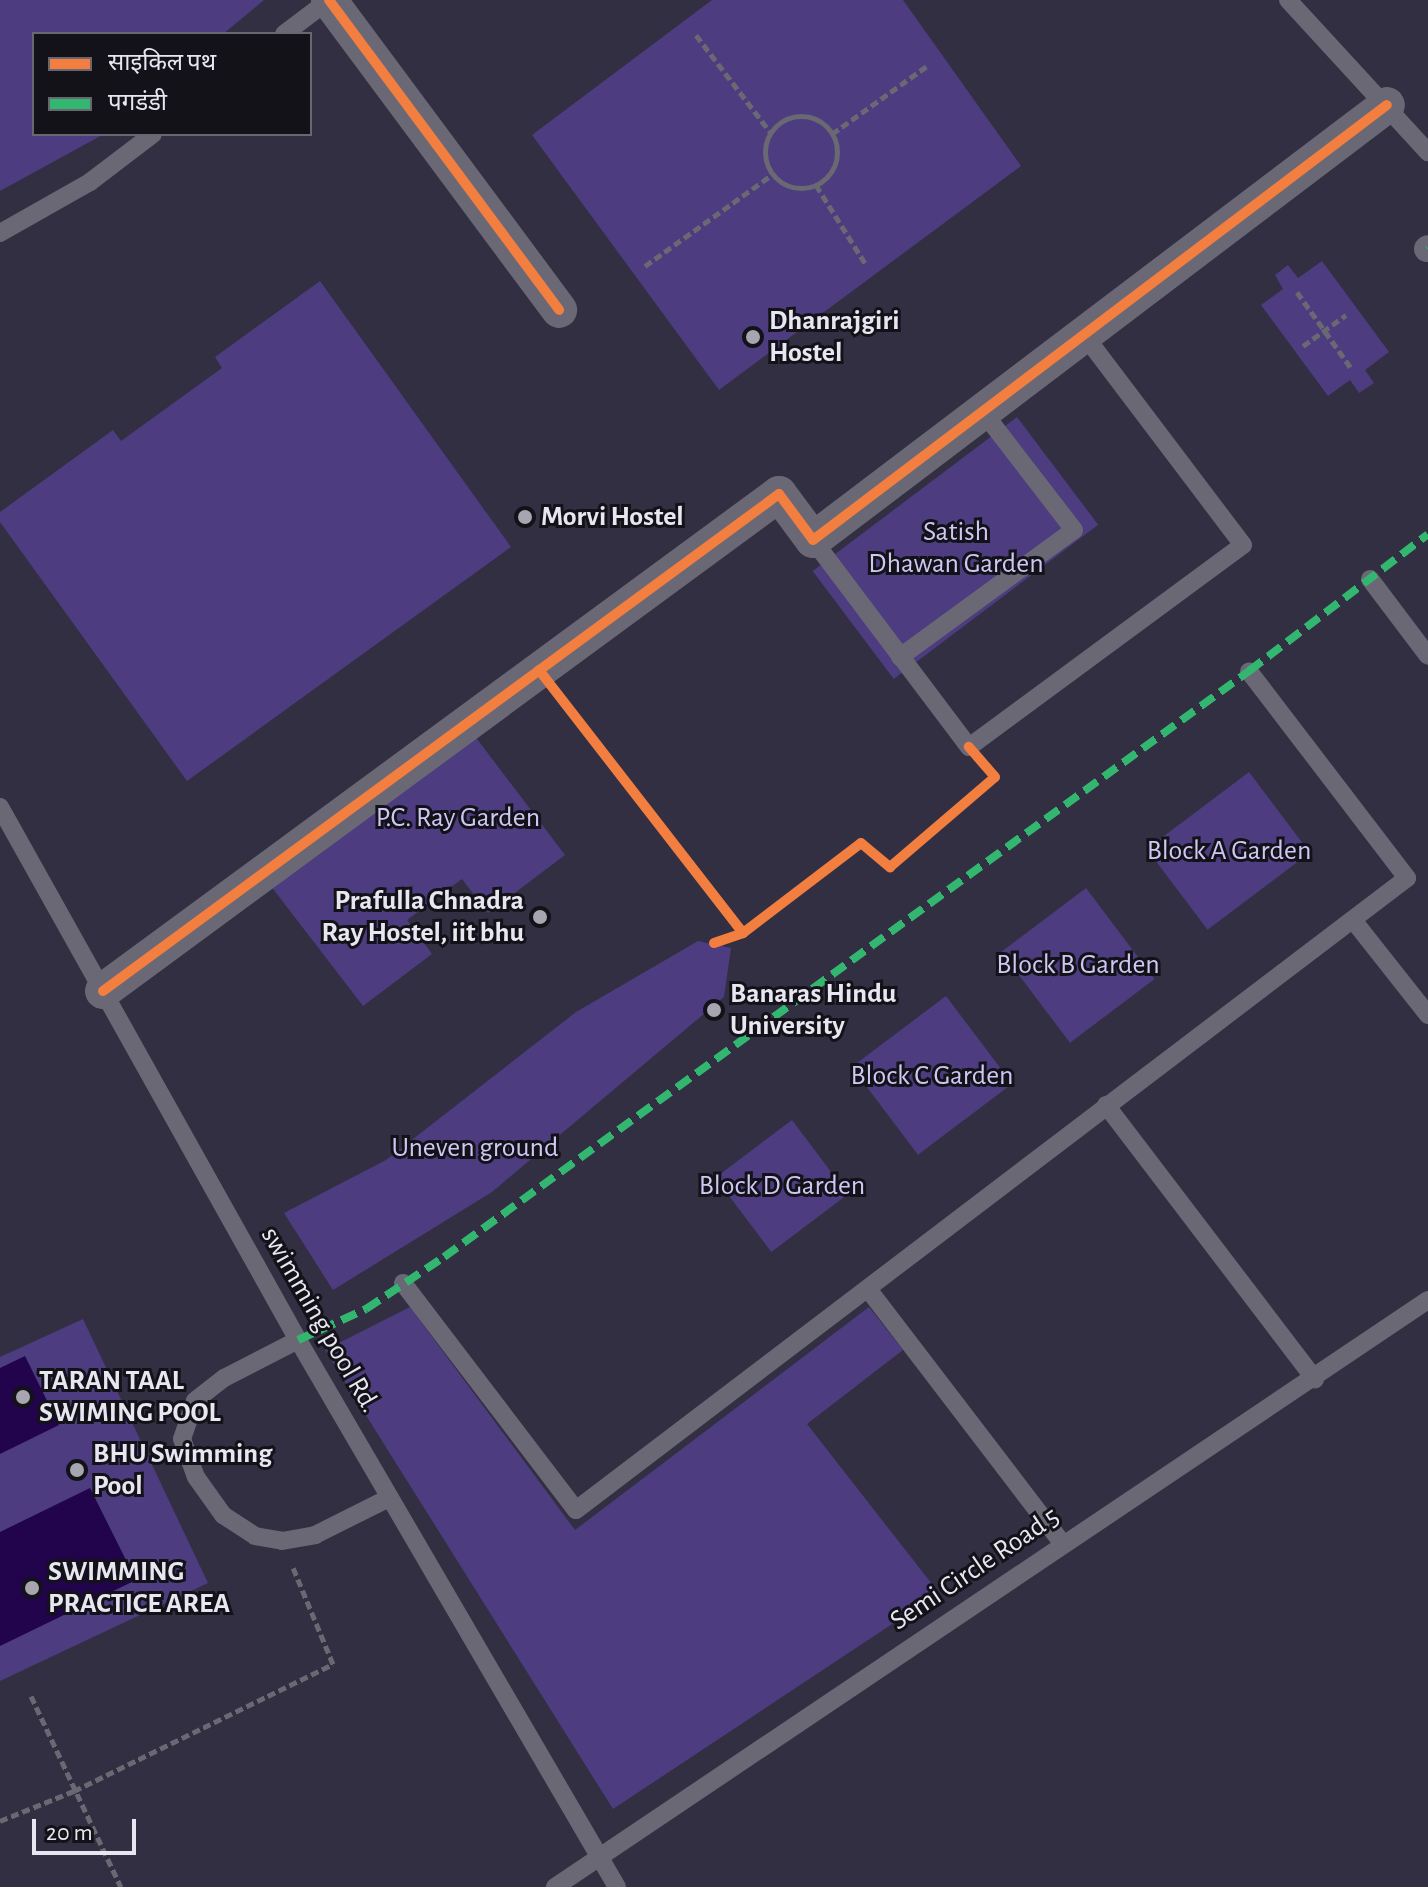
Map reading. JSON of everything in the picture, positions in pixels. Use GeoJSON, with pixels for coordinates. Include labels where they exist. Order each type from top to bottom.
{"type":"FeatureCollection","features":[{"type":"Feature","properties":{"kind":"street"},"geometry":{"type":"LineString","coordinates":[[329,0],[559,310]]}},
{"type":"Feature","properties":{"kind":"street"},"geometry":{"type":"LineString","coordinates":[[103,991],[779,494],[813,540],[1387,105]]}},
{"type":"Feature","properties":{"kind":"lane"},"geometry":{"type":"LineString","coordinates":[[287,32],[329,0]]}},
{"type":"Feature","properties":{"kind":"lane"},"geometry":{"type":"LineString","coordinates":[[1288,0],[1428,152]]}},
{"type":"Feature","properties":{"kind":"lane"},"geometry":{"type":"LineString","coordinates":[[0,233],[90,182],[150,136]]}},
{"type":"Feature","properties":{"kind":"lane"},"geometry":{"type":"LineString","coordinates":[[813,540],[969,747],[1243,545],[1084,335]]}},
{"type":"Feature","properties":{"kind":"lane"},"geometry":{"type":"LineString","coordinates":[[900,657],[1074,530],[983,412]]}},
{"type":"Feature","properties":{"kind":"lane"},"geometry":{"type":"LineString","coordinates":[[1370,579],[1428,656]]}},
{"type":"Feature","properties":{"kind":"lane"},"geometry":{"type":"LineString","coordinates":[[403,1283],[576,1510],[1407,878],[1249,671]]}},
{"type":"Feature","properties":{"kind":"lane","name":"swimming pool Rd."},"geometry":{"type":"LineString","coordinates":[[0,807],[298,1340],[617,1887]]}},
{"type":"Feature","properties":{"kind":"lane"},"geometry":{"type":"LineString","coordinates":[[1353,920],[1428,1015]]}},
{"type":"Feature","properties":{"kind":"lane"},"geometry":{"type":"LineString","coordinates":[[1106,1105],[1315,1379]]}},
{"type":"Feature","properties":{"kind":"lane"},"geometry":{"type":"LineString","coordinates":[[868,1289],[1063,1544]]}},
{"type":"Feature","properties":{"kind":"lane","name":"Semi Circle Road 5"},"geometry":{"type":"LineString","coordinates":[[555,1887],[1063,1544],[1315,1379],[1428,1300]]}},
{"type":"Feature","properties":{"kind":"lane"},"geometry":{"type":"LineString","coordinates":[[298,1340],[224,1378],[195,1401],[182,1439],[196,1477],[223,1515],[255,1536],[282,1541],[315,1535],[389,1498]]}},
{"type":"Feature","properties":{"kind":"path"},"geometry":{"type":"LineString","coordinates":[[696,35],[771,133]]}},
{"type":"Feature","properties":{"kind":"path"},"geometry":{"type":"LineString","coordinates":[[832,134],[927,66]]}},
{"type":"Feature","properties":{"kind":"path"},"geometry":{"type":"LineString","coordinates":[[792,117],[817,120],[832,134],[837,154],[834,167],[816,185],[797,188],[773,174],[766,158],[771,133],[792,117]]}},
{"type":"Feature","properties":{"kind":"path"},"geometry":{"type":"LineString","coordinates":[[645,266],[773,174]]}},
{"type":"Feature","properties":{"kind":"path"},"geometry":{"type":"LineString","coordinates":[[816,185],[865,263]]}},
{"type":"Feature","properties":{"kind":"path"},"geometry":{"type":"LineString","coordinates":[[1297,292],[1351,368]]}},
{"type":"Feature","properties":{"kind":"path"},"geometry":{"type":"LineString","coordinates":[[1303,346],[1346,315]]}},
{"type":"Feature","properties":{"kind":"path"},"geometry":{"type":"LineString","coordinates":[[0,1821],[74,1791],[333,1664],[282,1541]]}},
{"type":"Feature","properties":{"kind":"path"},"geometry":{"type":"LineString","coordinates":[[31,1696],[121,1887]]}},
{"type":"Feature","properties":{"kind":"shaded area","name":"Banaras Hindu University"},"geometry":{"type":"Polygon","coordinates":[[[0,0],[1428,0],[1428,1887],[0,1887],[0,0]]]}},
{"type":"Feature","properties":{"kind":"shaded area","name":"TARAN TAAL SWIMING POOL"},"geometry":{"type":"Polygon","coordinates":[[[25,1356],[59,1425],[0,1454],[0,1368],[25,1356]]]}},
{"type":"Feature","properties":{"kind":"shaded area"},"geometry":{"type":"Polygon","coordinates":[[[90,1488],[136,1580],[0,1646],[0,1532],[90,1488]]]}},
{"type":"Feature","properties":{"kind":"green space"},"geometry":{"type":"Polygon","coordinates":[[[0,0],[264,0],[225,32],[32,32],[32,136],[100,136],[0,191],[0,0]]]}},
{"type":"Feature","properties":{"kind":"green space"},"geometry":{"type":"Polygon","coordinates":[[[712,0],[903,0],[1021,166],[719,390],[532,135],[712,0]]]}},
{"type":"Feature","properties":{"kind":"green space"},"geometry":{"type":"Polygon","coordinates":[[[1322,261],[1389,352],[1365,370],[1374,383],[1359,393],[1350,380],[1328,396],[1261,305],[1283,289],[1275,275],[1288,265],[1298,278],[1322,261]]]}},
{"type":"Feature","properties":{"kind":"green space","name":"Morvi Hostel"},"geometry":{"type":"Polygon","coordinates":[[[320,281],[511,547],[187,781],[0,522],[0,512],[113,430],[121,441],[222,368],[215,357],[320,281]]]}},
{"type":"Feature","properties":{"kind":"green space","name":"Satish Dhawan Garden"},"geometry":{"type":"Polygon","coordinates":[[[1017,417],[1098,525],[894,679],[813,571],[1017,417]]]}},
{"type":"Feature","properties":{"kind":"green space","name":"P.C. Ray Garden"},"geometry":{"type":"Polygon","coordinates":[[[471,731],[565,855],[488,913],[462,879],[407,920],[432,954],[363,1006],[267,881],[471,731]]]}},
{"type":"Feature","properties":{"kind":"green space","name":"Block A Garden"},"geometry":{"type":"Polygon","coordinates":[[[1249,772],[1310,853],[1208,930],[1147,849],[1249,772]]]}},
{"type":"Feature","properties":{"kind":"green space","name":"Block B Garden"},"geometry":{"type":"Polygon","coordinates":[[[1086,888],[1155,979],[1070,1043],[1001,952],[1086,888]]]}},
{"type":"Feature","properties":{"kind":"green space","name":"Uneven ground"},"geometry":{"type":"Polygon","coordinates":[[[698,941],[731,948],[724,997],[492,1192],[333,1290],[284,1213],[386,1160],[576,1012],[698,941]]]}},
{"type":"Feature","properties":{"kind":"green space","name":"Block C Garden"},"geometry":{"type":"Polygon","coordinates":[[[946,996],[1012,1084],[918,1155],[852,1067],[946,996]]]}},
{"type":"Feature","properties":{"kind":"green space","name":"Block D Garden"},"geometry":{"type":"Polygon","coordinates":[[[792,1120],[848,1194],[771,1252],[715,1178],[792,1120]]]}},
{"type":"Feature","properties":{"kind":"green space"},"geometry":{"type":"Polygon","coordinates":[[[410,1307],[575,1530],[869,1307],[903,1350],[807,1424],[939,1593],[613,1809],[325,1350],[410,1307]]]}},
{"type":"Feature","properties":{"kind":"green space","name":"BHU Swimming Pool"},"geometry":{"type":"Polygon","coordinates":[[[83,1319],[208,1583],[0,1681],[0,1357],[83,1319]]]}},
{"type":"Feature","properties":{"kind":"marked path"},"geometry":{"type":"LineString","coordinates":[[298,1340],[366,1309],[444,1257],[1249,671],[1428,534]]}},
{"type":"Feature","properties":{"kind":"cycle path"},"geometry":{"type":"LineString","coordinates":[[329,0],[559,310]]}},
{"type":"Feature","properties":{"kind":"cycle path"},"geometry":{"type":"LineString","coordinates":[[103,991],[779,494],[813,540],[1387,105]]}},
{"type":"Feature","properties":{"kind":"cycle path"},"geometry":{"type":"LineString","coordinates":[[539,670],[743,933]]}},
{"type":"Feature","properties":{"kind":"cycle path"},"geometry":{"type":"LineString","coordinates":[[714,943],[743,933],[861,843],[890,867],[995,777],[969,747]]}},
{"type":"Feature","properties":{"kind":"place","name":"Dhanrajgiri Hostel"},"geometry":{"type":"Point","coordinates":[753,337]}},
{"type":"Feature","properties":{"kind":"place","name":"Morvi Hostel"},"geometry":{"type":"Point","coordinates":[525,517]}},
{"type":"Feature","properties":{"kind":"place","name":"Prafulla Chnadra Ray Hostel, iit bhu"},"geometry":{"type":"Point","coordinates":[540,917]}},
{"type":"Feature","properties":{"kind":"place","name":"Banaras Hindu University"},"geometry":{"type":"Point","coordinates":[714,1010]}},
{"type":"Feature","properties":{"kind":"place","name":"TARAN TAAL SWIMING POOL"},"geometry":{"type":"Point","coordinates":[23,1397]}},
{"type":"Feature","properties":{"kind":"place","name":"BHU Swimming Pool"},"geometry":{"type":"Point","coordinates":[77,1470]}},
{"type":"Feature","properties":{"kind":"place","name":"SWIMMING PRACTICE AREA"},"geometry":{"type":"Point","coordinates":[32,1588]}}]}
